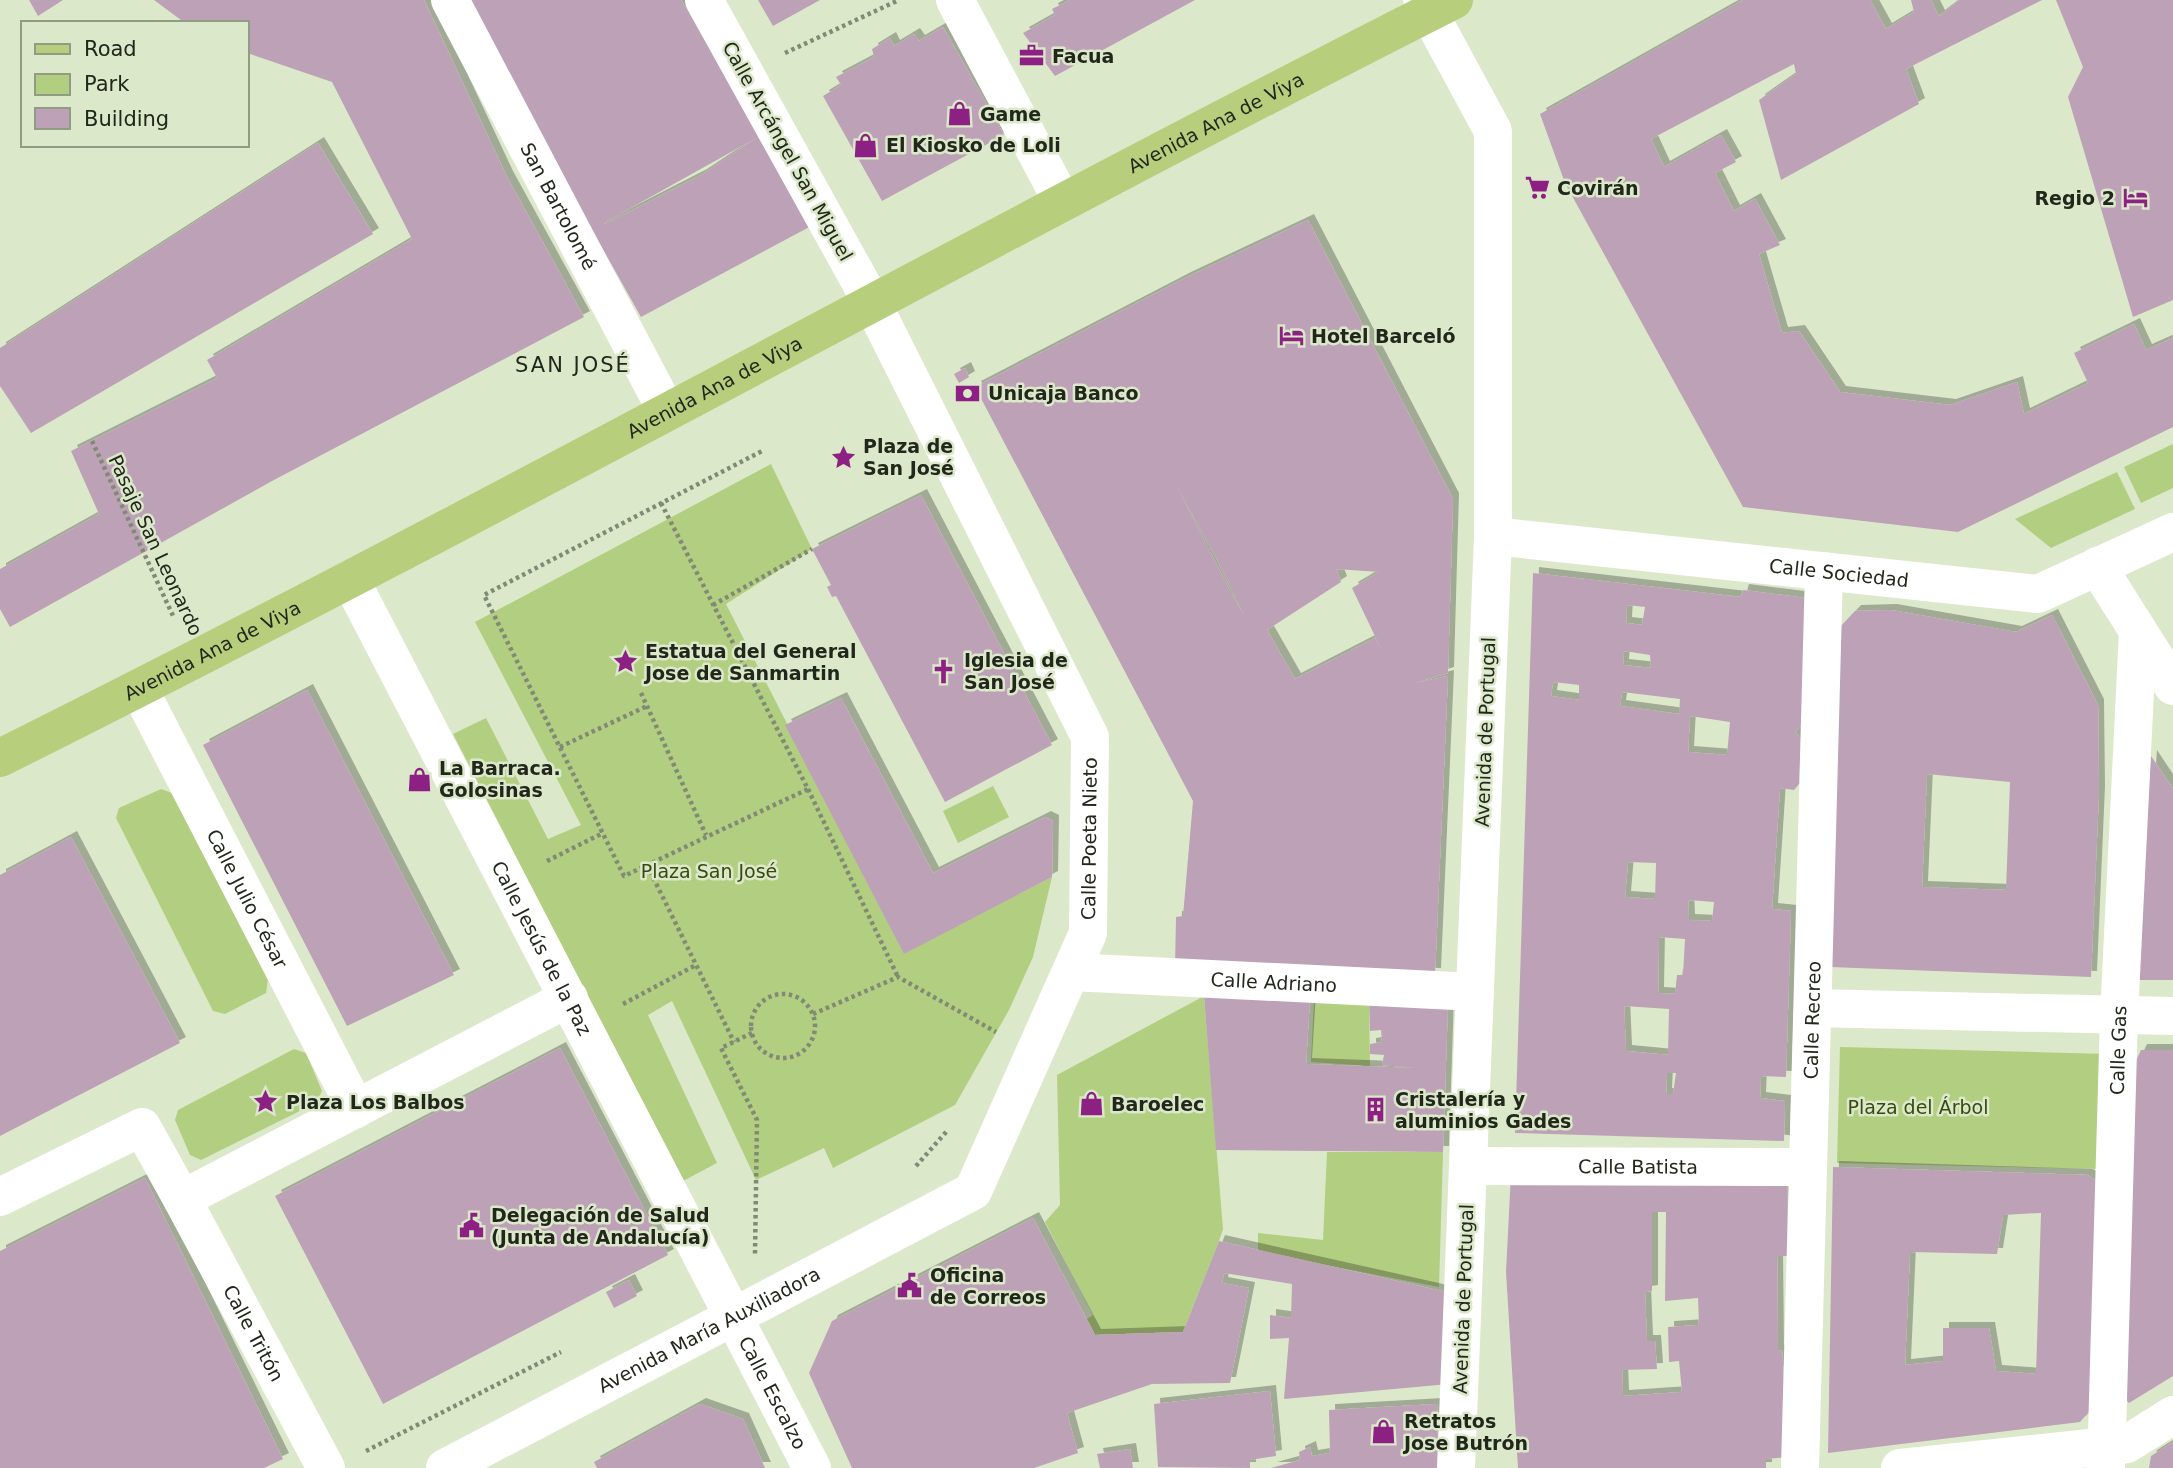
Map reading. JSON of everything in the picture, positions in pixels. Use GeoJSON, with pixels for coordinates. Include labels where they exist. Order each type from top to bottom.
{"type":"FeatureCollection","features":[{"type":"Feature","properties":{"kind":"main road","name":"Avenida Ana de Viya"},"geometry":{"type":"LineString","coordinates":[[0,758],[350,579],[1434,4]]}},
{"type":"Feature","properties":{"kind":"street","name":"San Bartolomé"},"geometry":{"type":"LineString","coordinates":[[450,0],[667,412]]}},
{"type":"Feature","properties":{"kind":"street","name":"Calle Arcángel San Miguel"},"geometry":{"type":"LineString","coordinates":[[704,0],[872,303]]}},
{"type":"Feature","properties":{"kind":"street"},"geometry":{"type":"LineString","coordinates":[[955,0],[1062,201]]}},
{"type":"Feature","properties":{"kind":"street","name":"Avenida de Portugal"},"geometry":{"type":"LineString","coordinates":[[1434,4],[1493,131],[1493,536],[1456,1468]]}},
{"type":"Feature","properties":{"kind":"street","name":"Calle Poeta Nieto"},"geometry":{"type":"LineString","coordinates":[[872,303],[1090,737],[1088,933],[973,1191]]}},
{"type":"Feature","properties":{"kind":"street","name":"Calle Sociedad"},"geometry":{"type":"LineString","coordinates":[[1493,536],[2038,594],[2173,532]]}},
{"type":"Feature","properties":{"kind":"street"},"geometry":{"type":"LineString","coordinates":[[2097,566],[2173,686]]}},
{"type":"Feature","properties":{"kind":"street","name":"Calle Recreo"},"geometry":{"type":"LineString","coordinates":[[1800,1468],[1824,571]]}},
{"type":"Feature","properties":{"kind":"street","name":"Calle Jesús de la Paz"},"geometry":{"type":"LineString","coordinates":[[350,579],[734,1317]]}},
{"type":"Feature","properties":{"kind":"street","name":"Calle Gas"},"geometry":{"type":"LineString","coordinates":[[2106,1457],[2119,1016],[2138,631]]}},
{"type":"Feature","properties":{"kind":"street","name":"Calle Julio César"},"geometry":{"type":"LineString","coordinates":[[139,689],[356,1110]]}},
{"type":"Feature","properties":{"kind":"street","name":"Calle Adriano"},"geometry":{"type":"LineString","coordinates":[[1071,972],[1475,992]]}},
{"type":"Feature","properties":{"kind":"street"},"geometry":{"type":"LineString","coordinates":[[182,1199],[569,998]]}},
{"type":"Feature","properties":{"kind":"street"},"geometry":{"type":"LineString","coordinates":[[1812,1008],[2173,1016]]}},
{"type":"Feature","properties":{"kind":"street","name":"Calle Tritón"},"geometry":{"type":"LineString","coordinates":[[0,1197],[142,1127],[326,1468]]}},
{"type":"Feature","properties":{"kind":"street","name":"Calle Batista"},"geometry":{"type":"LineString","coordinates":[[1468,1166],[1808,1167]]}},
{"type":"Feature","properties":{"kind":"street","name":"Avenida María Auxiliadora"},"geometry":{"type":"LineString","coordinates":[[445,1468],[973,1191]]}},
{"type":"Feature","properties":{"kind":"street","name":"Calle Escalzo"},"geometry":{"type":"LineString","coordinates":[[734,1317],[812,1468]]}},
{"type":"Feature","properties":{"kind":"street"},"geometry":{"type":"LineString","coordinates":[[1900,1468],[2106,1457],[2173,1415]]}},
{"type":"Feature","properties":{"kind":"path"},"geometry":{"type":"LineString","coordinates":[[744,72],[899,0]]}},
{"type":"Feature","properties":{"kind":"path","name":"Pasaje San Leonardo"},"geometry":{"type":"LineString","coordinates":[[92,441],[194,660]]}},
{"type":"Feature","properties":{"kind":"path"},"geometry":{"type":"LineString","coordinates":[[764,450],[484,595],[624,876],[808,789]]}},
{"type":"Feature","properties":{"kind":"path"},"geometry":{"type":"LineString","coordinates":[[661,503],[808,789],[898,976],[997,1033],[992,1043]]}},
{"type":"Feature","properties":{"kind":"path"},"geometry":{"type":"LineString","coordinates":[[713,605],[812,549]]}},
{"type":"Feature","properties":{"kind":"path"},"geometry":{"type":"LineString","coordinates":[[641,693],[706,835]]}},
{"type":"Feature","properties":{"kind":"path"},"geometry":{"type":"LineString","coordinates":[[560,747],[647,706]]}},
{"type":"Feature","properties":{"kind":"path"},"geometry":{"type":"LineString","coordinates":[[536,867],[603,834]]}},
{"type":"Feature","properties":{"kind":"path"},"geometry":{"type":"LineString","coordinates":[[647,865],[734,1042]]}},
{"type":"Feature","properties":{"kind":"path"},"geometry":{"type":"LineString","coordinates":[[611,1010],[696,965]]}},
{"type":"Feature","properties":{"kind":"path"},"geometry":{"type":"LineString","coordinates":[[813,1014],[898,976]]}},
{"type":"Feature","properties":{"kind":"path"},"geometry":{"type":"LineString","coordinates":[[791,995],[808,1006],[813,1014],[815,1025],[810,1044],[794,1056],[774,1057],[757,1044],[752,1033],[754,1012],[770,997],[791,995]]}},
{"type":"Feature","properties":{"kind":"path"},"geometry":{"type":"LineString","coordinates":[[752,1033],[721,1048],[757,1120],[755,1254]]}},
{"type":"Feature","properties":{"kind":"green space"},"geometry":{"type":"Polygon","coordinates":[[[2173,444],[2173,488],[2141,503],[2124,467],[2173,444]]]}},
{"type":"Feature","properties":{"kind":"green space","name":"Plaza San José"},"geometry":{"type":"Polygon","coordinates":[[[771,464],[812,549],[726,604],[904,953],[1052,877],[1033,957],[1009,1010],[955,1105],[833,1168],[824,1148],[756,1180],[672,1001],[648,1015],[717,1163],[683,1181],[453,734],[486,718],[548,839],[581,825],[475,622],[771,464]]]}},
{"type":"Feature","properties":{"kind":"green space"},"geometry":{"type":"Polygon","coordinates":[[[2117,472],[2135,509],[2051,548],[2015,519],[2117,472]]]}},
{"type":"Feature","properties":{"kind":"green space"},"geometry":{"type":"Polygon","coordinates":[[[993,786],[1009,817],[958,843],[943,811],[993,786]]]}},
{"type":"Feature","properties":{"kind":"green space"},"geometry":{"type":"Polygon","coordinates":[[[161,789],[172,793],[268,979],[266,993],[225,1014],[213,1011],[116,818],[119,808],[161,789]]]}},
{"type":"Feature","properties":{"kind":"green space"},"geometry":{"type":"Polygon","coordinates":[[[1204,996],[1223,1229],[1183,1332],[1095,1335],[1087,1319],[1093,1315],[1045,1222],[1060,1205],[1057,1075],[1204,996]]]}},
{"type":"Feature","properties":{"kind":"green space"},"geometry":{"type":"Polygon","coordinates":[[[1369,998],[1370,1066],[1311,1062],[1314,999],[1369,998]]]}},
{"type":"Feature","properties":{"kind":"green space","name":"Plaza del Árbol"},"geometry":{"type":"Polygon","coordinates":[[[1840,1047],[2107,1054],[2101,1169],[1837,1163],[1840,1047]]]}},
{"type":"Feature","properties":{"kind":"green space"},"geometry":{"type":"Polygon","coordinates":[[[294,1049],[306,1053],[322,1091],[316,1103],[201,1160],[190,1155],[175,1120],[178,1110],[294,1049]]]}},
{"type":"Feature","properties":{"kind":"green space"},"geometry":{"type":"Polygon","coordinates":[[[1327,1152],[1443,1152],[1439,1287],[1258,1252],[1258,1233],[1323,1240],[1327,1152]]]}},
{"type":"Feature","properties":{"kind":"building"},"geometry":{"type":"Polygon","coordinates":[[[29,0],[63,0],[38,16],[29,0]]]}},
{"type":"Feature","properties":{"kind":"building"},"geometry":{"type":"Polygon","coordinates":[[[154,0],[424,0],[507,177],[584,317],[272,481],[10,627],[0,609],[0,569],[99,514],[71,451],[217,378],[207,360],[412,239],[332,82],[248,53],[248,21],[182,21],[154,0]]]}},
{"type":"Feature","properties":{"kind":"building"},"geometry":{"type":"Polygon","coordinates":[[[463,0],[681,0],[815,224],[641,317],[463,0]],[[758,137],[604,223],[605,224],[701,175],[758,137]]]}},
{"type":"Feature","properties":{"kind":"building"},"geometry":{"type":"Polygon","coordinates":[[[758,0],[820,0],[773,26],[758,0]]]}},
{"type":"Feature","properties":{"kind":"building"},"geometry":{"type":"Polygon","coordinates":[[[1070,0],[1195,0],[1055,76],[1023,33],[1055,15],[1052,9],[1070,0]]]}},
{"type":"Feature","properties":{"kind":"building"},"geometry":{"type":"Polygon","coordinates":[[[1743,0],[1870,0],[1886,29],[1914,12],[1911,0],[1931,0],[1939,16],[1960,0],[2042,0],[1906,69],[1919,104],[1781,180],[1759,100],[1796,74],[1794,64],[1651,139],[1664,167],[1721,135],[1736,162],[1715,173],[1734,211],[1755,199],[1780,245],[1759,254],[1782,333],[1799,331],[1840,392],[1950,405],[2017,382],[2024,414],[2088,383],[2074,353],[2134,324],[2146,350],[2173,338],[2173,427],[1958,532],[1743,507],[1565,183],[1540,114],[1743,0]]]}},
{"type":"Feature","properties":{"kind":"building","name":"Regio 2"},"geometry":{"type":"Polygon","coordinates":[[[2056,0],[2173,0],[2173,300],[2133,317],[2068,97],[2083,67],[2056,0]]]}},
{"type":"Feature","properties":{"kind":"building"},"geometry":{"type":"Polygon","coordinates":[[[943,27],[1004,135],[882,201],[823,96],[841,85],[836,77],[874,57],[872,49],[890,38],[894,46],[914,34],[919,41],[943,27]]]}},
{"type":"Feature","properties":{"kind":"building"},"geometry":{"type":"Polygon","coordinates":[[[318,143],[373,234],[31,433],[0,386],[0,348],[318,143]]]}},
{"type":"Feature","properties":{"kind":"building"},"geometry":{"type":"Polygon","coordinates":[[[1308,220],[1453,499],[1448,673],[1412,684],[1448,676],[1435,974],[1175,968],[1176,917],[1183,916],[1193,801],[975,387],[1185,278],[1308,220]],[[1175,483],[1231,593],[1245,617],[1215,556],[1175,483]],[[1336,569],[1341,582],[1267,630],[1295,679],[1375,638],[1383,653],[1352,588],[1379,572],[1336,569]]]}},
{"type":"Feature","properties":{"kind":"building"},"geometry":{"type":"Polygon","coordinates":[[[965,368],[969,377],[959,383],[954,374],[965,368]]]}},
{"type":"Feature","properties":{"kind":"building","name":"Iglesia de San José"},"geometry":{"type":"Polygon","coordinates":[[[921,495],[1052,745],[945,802],[836,596],[832,597],[827,587],[831,585],[812,549],[921,495]]]}},
{"type":"Feature","properties":{"kind":"building"},"geometry":{"type":"Polygon","coordinates":[[[1533,573],[1741,597],[1743,590],[1806,598],[1802,726],[1795,731],[1801,740],[1799,784],[1794,790],[1780,788],[1772,909],[1791,911],[1786,1077],[1761,1076],[1760,1098],[1785,1101],[1784,1141],[1515,1133],[1533,573]],[[1627,605],[1626,623],[1642,625],[1645,607],[1627,605]],[[1624,651],[1623,665],[1651,668],[1650,655],[1624,651]],[[1553,682],[1551,696],[1579,700],[1579,685],[1553,682]],[[1622,692],[1620,706],[1679,714],[1680,699],[1622,692]],[[1690,716],[1688,752],[1727,755],[1730,722],[1690,716]],[[1628,862],[1625,897],[1655,899],[1656,863],[1628,862]],[[1688,900],[1689,920],[1712,921],[1714,902],[1688,900]],[[1659,937],[1658,993],[1675,994],[1677,975],[1683,975],[1685,939],[1659,937]],[[1624,1006],[1626,1051],[1668,1055],[1669,1009],[1624,1006]],[[1667,1073],[1666,1094],[1673,1094],[1676,1073],[1667,1073]]]}},
{"type":"Feature","properties":{"kind":"building"},"geometry":{"type":"Polygon","coordinates":[[[1891,610],[2016,632],[2052,615],[2098,705],[2099,792],[2091,977],[1830,967],[1840,627],[1855,611],[1891,610]],[[1927,774],[1922,887],[2006,890],[2010,782],[1927,774]]]}},
{"type":"Feature","properties":{"kind":"building"},"geometry":{"type":"Polygon","coordinates":[[[307,690],[454,975],[347,1026],[203,745],[307,690]]]}},
{"type":"Feature","properties":{"kind":"building"},"geometry":{"type":"Polygon","coordinates":[[[841,698],[933,873],[1045,817],[1053,821],[1052,877],[904,954],[785,725],[841,698]]]}},
{"type":"Feature","properties":{"kind":"building"},"geometry":{"type":"Polygon","coordinates":[[[2151,756],[2173,789],[2173,980],[2136,980],[2151,756]]]}},
{"type":"Feature","properties":{"kind":"building"},"geometry":{"type":"Polygon","coordinates":[[[71,837],[180,1043],[0,1136],[0,875],[71,837]]]}},
{"type":"Feature","properties":{"kind":"building"},"geometry":{"type":"Polygon","coordinates":[[[1204,996],[1310,998],[1306,1064],[1417,1068],[1382,1065],[1384,1055],[1370,1054],[1370,1044],[1382,1042],[1381,1030],[1370,1031],[1369,998],[1448,1002],[1443,1152],[1216,1150],[1204,996]]]}},
{"type":"Feature","properties":{"kind":"building","name":"Delegación de Salud (Junta de Andalucía)"},"geometry":{"type":"Polygon","coordinates":[[[560,1048],[668,1255],[383,1404],[275,1196],[560,1048]]]}},
{"type":"Feature","properties":{"kind":"building"},"geometry":{"type":"Polygon","coordinates":[[[2141,1050],[2173,1050],[2173,1376],[2129,1403],[2122,1396],[2135,1063],[2141,1050]]]}},
{"type":"Feature","properties":{"kind":"building"},"geometry":{"type":"Polygon","coordinates":[[[1833,1167],[2087,1175],[2097,1181],[2093,1407],[2080,1422],[1828,1453],[1833,1167]],[[2041,1213],[2003,1215],[1997,1254],[1910,1252],[1905,1365],[1943,1361],[1943,1328],[1989,1328],[1996,1371],[2036,1374],[2041,1213]]]}},
{"type":"Feature","properties":{"kind":"building"},"geometry":{"type":"Polygon","coordinates":[[[1511,1173],[1787,1174],[1788,1256],[1777,1256],[1778,1351],[1782,1350],[1789,1457],[1766,1459],[1766,1468],[1518,1468],[1506,1272],[1511,1173]],[[1652,1212],[1652,1291],[1645,1292],[1647,1341],[1655,1341],[1657,1369],[1622,1370],[1623,1396],[1682,1392],[1679,1361],[1669,1362],[1668,1327],[1699,1325],[1698,1298],[1665,1301],[1666,1212],[1652,1212]]]}},
{"type":"Feature","properties":{"kind":"building"},"geometry":{"type":"Polygon","coordinates":[[[145,1178],[283,1459],[264,1468],[0,1468],[0,1251],[145,1178]]]}},
{"type":"Feature","properties":{"kind":"building"},"geometry":{"type":"Polygon","coordinates":[[[1033,1218],[1095,1335],[1183,1332],[1219,1241],[1455,1294],[1449,1384],[1284,1399],[1289,1338],[1270,1339],[1270,1315],[1291,1318],[1292,1284],[1224,1273],[1222,1283],[1249,1288],[1230,1383],[1152,1384],[1067,1413],[1078,1453],[1034,1468],[852,1468],[809,1373],[832,1321],[1033,1218]]]}},
{"type":"Feature","properties":{"kind":"building"},"geometry":{"type":"Polygon","coordinates":[[[629,1280],[637,1296],[614,1308],[606,1292],[629,1280]]]}},
{"type":"Feature","properties":{"kind":"building"},"geometry":{"type":"Polygon","coordinates":[[[1270,1391],[1276,1456],[1250,1460],[1250,1468],[1158,1467],[1154,1404],[1270,1391]]]}},
{"type":"Feature","properties":{"kind":"building"},"geometry":{"type":"Polygon","coordinates":[[[700,1404],[743,1419],[765,1468],[597,1468],[594,1462],[700,1404]]]}},
{"type":"Feature","properties":{"kind":"building","name":"Retratos Jose Butrón"},"geometry":{"type":"Polygon","coordinates":[[[1437,1404],[1438,1468],[1271,1468],[1300,1460],[1299,1452],[1310,1447],[1312,1456],[1330,1453],[1329,1410],[1437,1404]]]}},
{"type":"Feature","properties":{"kind":"building"},"geometry":{"type":"Polygon","coordinates":[[[2173,1442],[2173,1468],[2149,1468],[2151,1456],[2173,1442]]]}},
{"type":"Feature","properties":{"kind":"building"},"geometry":{"type":"Polygon","coordinates":[[[1130,1449],[1133,1468],[1100,1468],[1097,1454],[1130,1449]]]}},
{"type":"Feature","properties":{"kind":"place","name":"Facua"},"geometry":{"type":"Point","coordinates":[1032,56]}},
{"type":"Feature","properties":{"kind":"place","name":"Game"},"geometry":{"type":"Point","coordinates":[960,114]}},
{"type":"Feature","properties":{"kind":"place","name":"El Kiosko de Loli"},"geometry":{"type":"Point","coordinates":[866,145]}},
{"type":"Feature","properties":{"kind":"place","name":"Covirán"},"geometry":{"type":"Point","coordinates":[1537,188]}},
{"type":"Feature","properties":{"kind":"place","name":"Regio 2"},"geometry":{"type":"Point","coordinates":[2135,198]}},
{"type":"Feature","properties":{"kind":"place","name":"Hotel Barceló"},"geometry":{"type":"Point","coordinates":[1291,336]}},
{"type":"Feature","properties":{"kind":"place","name":"Unicaja Banco"},"geometry":{"type":"Point","coordinates":[968,393]}},
{"type":"Feature","properties":{"kind":"place","name":"Plaza de San José"},"geometry":{"type":"Point","coordinates":[843,457]}},
{"type":"Feature","properties":{"kind":"place","name":"Estatua del General Jose de Sanmartin"},"geometry":{"type":"Point","coordinates":[625,662]}},
{"type":"Feature","properties":{"kind":"place","name":"Iglesia de San José"},"geometry":{"type":"Point","coordinates":[944,671]}},
{"type":"Feature","properties":{"kind":"place","name":"La Barraca. Golosinas"},"geometry":{"type":"Point","coordinates":[419,779]}},
{"type":"Feature","properties":{"kind":"place","name":"Plaza Los Balbos"},"geometry":{"type":"Point","coordinates":[266,1102]}},
{"type":"Feature","properties":{"kind":"place","name":"Baroelec"},"geometry":{"type":"Point","coordinates":[1091,1104]}},
{"type":"Feature","properties":{"kind":"place","name":"Cristalería y aluminios Gades"},"geometry":{"type":"Point","coordinates":[1375,1110]}},
{"type":"Feature","properties":{"kind":"place","name":"Delegación de Salud (Junta de Andalucía)"},"geometry":{"type":"Point","coordinates":[471,1226]}},
{"type":"Feature","properties":{"kind":"place","name":"Oficina de Correos"},"geometry":{"type":"Point","coordinates":[910,1286]}},
{"type":"Feature","properties":{"kind":"place","name":"Retratos Jose Butrón"},"geometry":{"type":"Point","coordinates":[1384,1432]}},
{"type":"Feature","properties":{"kind":"district","name":"SAN JOSÉ"},"geometry":{"type":"Point","coordinates":[573,365]}}]}
